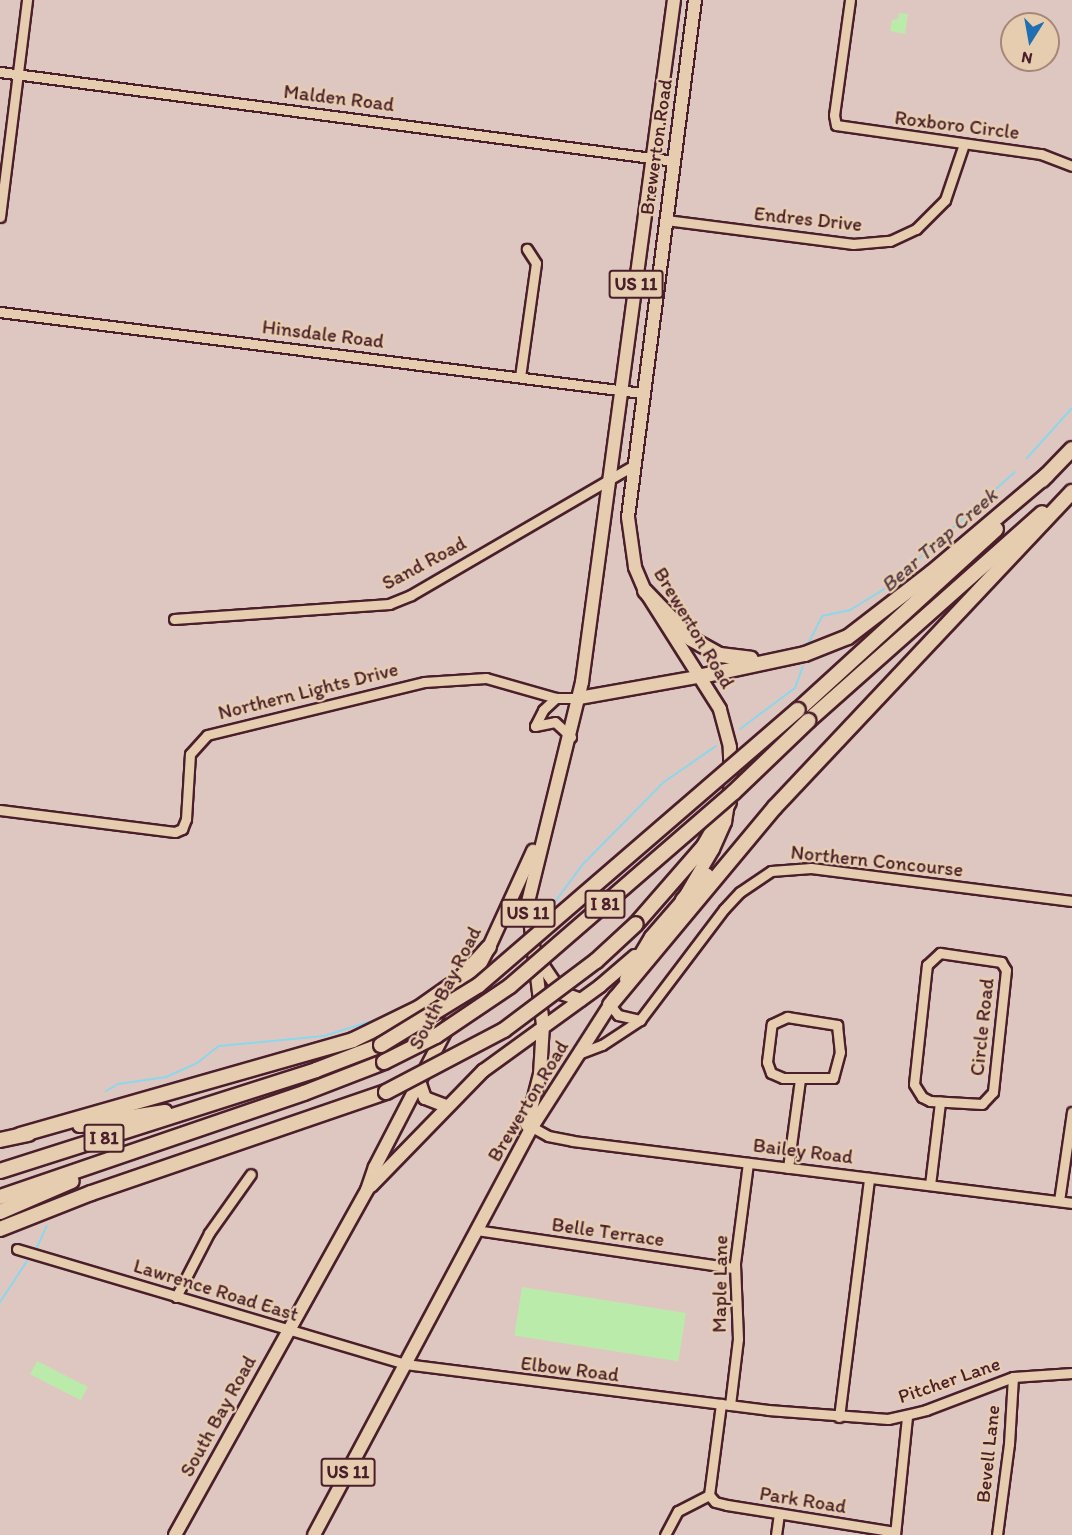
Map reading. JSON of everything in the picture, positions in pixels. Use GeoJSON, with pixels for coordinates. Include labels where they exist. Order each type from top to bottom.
{"type":"FeatureCollection","features":[{"type":"Feature","properties":{"kind":"highway","name":"I 81"},"geometry":{"type":"LineString","coordinates":[[0,1171],[208,1105],[381,1045],[479,985],[798,710],[969,557],[1072,449]]}},
{"type":"Feature","properties":{"kind":"highway"},"geometry":{"type":"LineString","coordinates":[[702,676],[829,646],[848,637],[931,573],[1047,475]]}},
{"type":"Feature","properties":{"kind":"highway","name":"I 81"},"geometry":{"type":"LineString","coordinates":[[0,1197],[384,1062],[436,1036],[510,986],[734,792],[808,721],[1072,487]]}},
{"type":"Feature","properties":{"kind":"highway"},"geometry":{"type":"LineString","coordinates":[[683,900],[775,807],[1072,492]]}},
{"type":"Feature","properties":{"kind":"highway"},"geometry":{"type":"LineString","coordinates":[[645,591],[692,639],[720,655],[739,660],[783,658]]}},
{"type":"Feature","properties":{"kind":"highway"},"geometry":{"type":"LineString","coordinates":[[0,1229],[91,1193],[386,1092],[504,1030],[596,961],[636,924],[704,846],[729,802]]}},
{"type":"Feature","properties":{"kind":"highway"},"geometry":{"type":"LineString","coordinates":[[610,1005],[775,807]]}},
{"type":"Feature","properties":{"kind":"highway"},"geometry":{"type":"LineString","coordinates":[[0,1140],[352,1040],[419,1008],[460,979],[489,947]]}},
{"type":"Feature","properties":{"kind":"highway"},"geometry":{"type":"LineString","coordinates":[[20,1135],[208,1105]]}},
{"type":"Feature","properties":{"kind":"highway"},"geometry":{"type":"LineString","coordinates":[[0,1212],[152,1145]]}},
{"type":"Feature","properties":{"kind":"main road","name":"Brewerton Road"},"geometry":{"type":"LineString","coordinates":[[532,1121],[540,1074],[543,1025],[528,902],[579,698],[674,0]]}},
{"type":"Feature","properties":{"kind":"main road","name":"Brewerton Road"},"geometry":{"type":"LineString","coordinates":[[314,1535],[532,1121],[610,1005],[651,937],[683,900],[713,849],[729,802],[730,747],[720,709],[702,676],[645,591],[630,541],[628,509],[696,0]]}},
{"type":"Feature","properties":{"kind":"main road"},"geometry":{"type":"LineString","coordinates":[[579,698],[702,676]]}},
{"type":"Feature","properties":{"kind":"main road","name":"South Bay Road"},"geometry":{"type":"LineString","coordinates":[[175,1535],[287,1331],[368,1190],[375,1167],[489,947],[554,803]]}},
{"type":"Feature","properties":{"kind":"main road","name":"South Bay Road"},"geometry":{"type":"LineString","coordinates":[[368,1190],[446,1106],[491,1064],[630,962],[651,937]]}},
{"type":"Feature","properties":{"kind":"main road"},"geometry":{"type":"LineString","coordinates":[[534,951],[551,984],[561,993],[581,1000]]}},
{"type":"Feature","properties":{"kind":"main road"},"geometry":{"type":"LineString","coordinates":[[419,1081],[425,1098],[446,1106]]}},
{"type":"Feature","properties":{"kind":"street"},"geometry":{"type":"LineString","coordinates":[[0,217],[27,0]]}},
{"type":"Feature","properties":{"kind":"street","name":"Roxboro Circle"},"geometry":{"type":"LineString","coordinates":[[850,0],[834,115],[836,125],[1041,154],[1072,166]]}},
{"type":"Feature","properties":{"kind":"street","name":"Malden Road"},"geometry":{"type":"LineString","coordinates":[[0,72],[674,160]]}},
{"type":"Feature","properties":{"kind":"street","name":"Endres Drive"},"geometry":{"type":"LineString","coordinates":[[666,220],[853,244],[890,241],[916,229],[945,200],[964,144]]}},
{"type":"Feature","properties":{"kind":"street"},"geometry":{"type":"LineString","coordinates":[[519,376],[536,263],[527,249]]}},
{"type":"Feature","properties":{"kind":"street","name":"Hinsdale Road"},"geometry":{"type":"LineString","coordinates":[[0,312],[642,393]]}},
{"type":"Feature","properties":{"kind":"street","name":"Sand Road"},"geometry":{"type":"LineString","coordinates":[[174,619],[389,604],[411,595],[633,466]]}},
{"type":"Feature","properties":{"kind":"street","name":"Northern Lights Drive"},"geometry":{"type":"LineString","coordinates":[[0,810],[175,832],[182,829],[186,819],[190,754],[207,735],[424,682],[486,678],[556,698]]}},
{"type":"Feature","properties":{"kind":"street"},"geometry":{"type":"LineString","coordinates":[[571,737],[555,722],[535,726],[543,710],[556,698],[579,698]]}},
{"type":"Feature","properties":{"kind":"street","name":"Northern Concourse"},"geometry":{"type":"LineString","coordinates":[[578,1054],[602,1045],[640,1020],[724,909],[746,887],[771,871],[811,868],[1072,901]]}},
{"type":"Feature","properties":{"kind":"street","name":"Circle Road"},"geometry":{"type":"LineString","coordinates":[[940,953],[1001,962],[1006,977],[993,1092],[982,1104],[940,1102],[922,1097],[914,1084],[927,965],[930,958],[940,953]]}},
{"type":"Feature","properties":{"kind":"street"},"geometry":{"type":"LineString","coordinates":[[610,1005],[618,1016],[640,1020]]}},
{"type":"Feature","properties":{"kind":"street"},"geometry":{"type":"LineString","coordinates":[[787,1017],[837,1025],[840,1052],[833,1078],[800,1079],[775,1076],[769,1070],[772,1024],[787,1017]]}},
{"type":"Feature","properties":{"kind":"street"},"geometry":{"type":"LineString","coordinates":[[788,1168],[800,1079]]}},
{"type":"Feature","properties":{"kind":"street"},"geometry":{"type":"LineString","coordinates":[[930,1185],[940,1102]]}},
{"type":"Feature","properties":{"kind":"street"},"geometry":{"type":"LineString","coordinates":[[1059,1201],[1072,1112]]}},
{"type":"Feature","properties":{"kind":"street","name":"Bailey Road"},"geometry":{"type":"LineString","coordinates":[[532,1121],[548,1136],[573,1141],[1072,1203]]}},
{"type":"Feature","properties":{"kind":"street","name":"Maple Lane"},"geometry":{"type":"LineString","coordinates":[[709,1495],[738,1339],[734,1268],[748,1162]]}},
{"type":"Feature","properties":{"kind":"street"},"geometry":{"type":"LineString","coordinates":[[176,1297],[208,1233],[251,1174]]}},
{"type":"Feature","properties":{"kind":"street"},"geometry":{"type":"LineString","coordinates":[[839,1417],[869,1178]]}},
{"type":"Feature","properties":{"kind":"street","name":"Belle Terrace"},"geometry":{"type":"LineString","coordinates":[[476,1230],[734,1268]]}},
{"type":"Feature","properties":{"kind":"street","name":"Lawrence Road East"},"geometry":{"type":"LineString","coordinates":[[17,1249],[287,1331],[405,1364]]}},
{"type":"Feature","properties":{"kind":"street","name":"Elbow Road"},"geometry":{"type":"LineString","coordinates":[[405,1364],[725,1405]]}},
{"type":"Feature","properties":{"kind":"street","name":"Pitcher Lane"},"geometry":{"type":"LineString","coordinates":[[725,1405],[839,1417],[907,1416],[1013,1377],[1072,1373]]}},
{"type":"Feature","properties":{"kind":"street","name":"Bevell Lane"},"geometry":{"type":"LineString","coordinates":[[997,1535],[1009,1444],[1013,1377]]}},
{"type":"Feature","properties":{"kind":"street"},"geometry":{"type":"LineString","coordinates":[[895,1533],[907,1416]]}},
{"type":"Feature","properties":{"kind":"street"},"geometry":{"type":"LineString","coordinates":[[665,1535],[678,1511],[709,1495]]}},
{"type":"Feature","properties":{"kind":"street","name":"Park Road"},"geometry":{"type":"LineString","coordinates":[[709,1495],[715,1502],[895,1533]]}},
{"type":"Feature","properties":{"kind":"street"},"geometry":{"type":"LineString","coordinates":[[776,1535],[779,1514]]}},
{"type":"Feature","properties":{"kind":"green space"},"geometry":{"type":"Polygon","coordinates":[[[899,13],[908,14],[905,34],[890,31],[892,20],[898,19],[899,13]]]}},
{"type":"Feature","properties":{"kind":"green space"},"geometry":{"type":"Polygon","coordinates":[[[522,1287],[686,1313],[678,1361],[514,1335],[522,1287]]]}},
{"type":"Feature","properties":{"kind":"green space"},"geometry":{"type":"Polygon","coordinates":[[[37,1361],[88,1387],[81,1400],[30,1374],[37,1361]]]}},
{"type":"Feature","properties":{"kind":"waterway","name":"Bear Trap Creek"},"geometry":{"type":"LineString","coordinates":[[1027,458],[1072,408]]}},
{"type":"Feature","properties":{"kind":"waterway","name":"Bear Trap Creek"},"geometry":{"type":"LineString","coordinates":[[808,644],[822,616],[850,610],[886,588],[1015,472]]}},
{"type":"Feature","properties":{"kind":"waterway","name":"Bear Trap Creek"},"geometry":{"type":"LineString","coordinates":[[740,729],[795,688],[803,666]]}},
{"type":"Feature","properties":{"kind":"waterway","name":"Bear Trap Creek"},"geometry":{"type":"LineString","coordinates":[[543,918],[583,864],[664,782],[716,746]]}},
{"type":"Feature","properties":{"kind":"waterway","name":"Bear Trap Creek"},"geometry":{"type":"LineString","coordinates":[[106,1091],[118,1084],[166,1077],[197,1063],[219,1046],[324,1036],[391,1015]]}},
{"type":"Feature","properties":{"kind":"waterway","name":"Bear Trap Creek"},"geometry":{"type":"LineString","coordinates":[[37,1247],[47,1226]]}},
{"type":"Feature","properties":{"kind":"waterway","name":"Bear Trap Creek"},"geometry":{"type":"LineString","coordinates":[[0,1302],[27,1261]]}}]}
